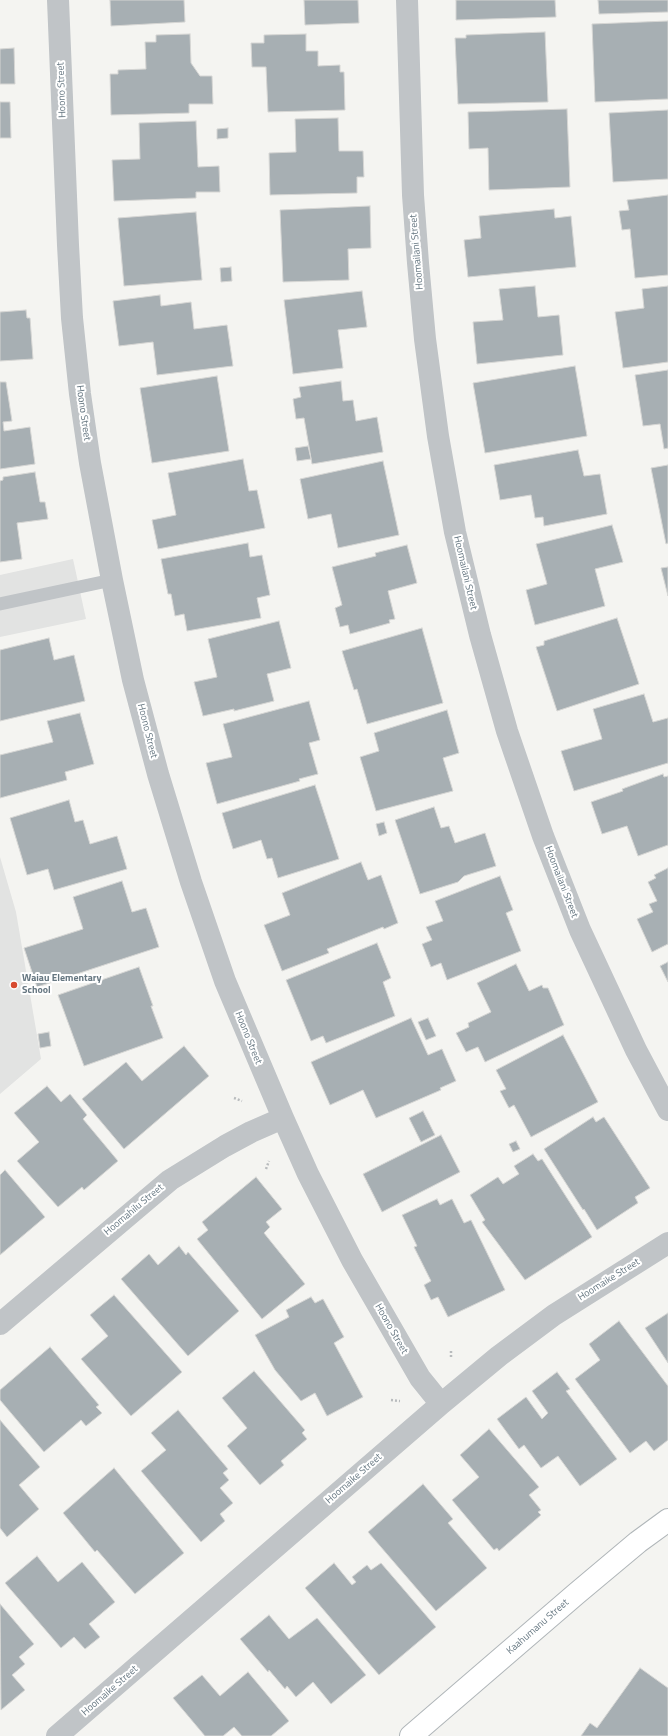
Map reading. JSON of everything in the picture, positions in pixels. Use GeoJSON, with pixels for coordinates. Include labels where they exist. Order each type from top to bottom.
{"type":"FeatureCollection","features":[{"type":"Feature","properties":{"kind":"street","name":"Hoono Street"},"geometry":{"type":"LineString","coordinates":[[58,0],[72,318],[80,394],[90,463],[112,580],[134,680],[156,767],[191,882],[225,981],[308,1174],[352,1260],[420,1378],[441,1404]]}},
{"type":"Feature","properties":{"kind":"street","name":"Hoomailani Street"},"geometry":{"type":"LineString","coordinates":[[407,0],[413,195],[418,263],[425,339],[438,436],[455,532],[480,635],[507,730],[543,836],[580,930],[636,1050],[668,1110]]}},
{"type":"Feature","properties":{"kind":"street","name":"Hoomahilu Street"},"geometry":{"type":"LineString","coordinates":[[0,1324],[170,1180],[225,1146],[251,1132],[283,1118]]}},
{"type":"Feature","properties":{"kind":"street","name":"Hoomaike Street"},"geometry":{"type":"LineString","coordinates":[[57,1736],[441,1404],[499,1356],[554,1315],[668,1243]]}},
{"type":"Feature","properties":{"kind":"street","name":"Kaahumanu Street"},"geometry":{"type":"LineString","coordinates":[[411,1736],[582,1589],[638,1542],[668,1520]]}},
{"type":"Feature","properties":{"kind":"lane"},"geometry":{"type":"LineString","coordinates":[[0,604],[112,580]]}},
{"type":"Feature","properties":{"kind":"path"},"geometry":{"type":"LineString","coordinates":[[234,1098],[242,1101]]}},
{"type":"Feature","properties":{"kind":"path"},"geometry":{"type":"LineString","coordinates":[[266,1169],[269,1161]]}},
{"type":"Feature","properties":{"kind":"path"},"geometry":{"type":"LineString","coordinates":[[451,1350],[451,1357]]}},
{"type":"Feature","properties":{"kind":"path"},"geometry":{"type":"LineString","coordinates":[[391,1400],[400,1401]]}},
{"type":"Feature","properties":{"kind":"shaded area"},"geometry":{"type":"Polygon","coordinates":[[[73,559],[86,619],[0,637],[0,575],[73,559]]]}},
{"type":"Feature","properties":{"kind":"shaded area","name":"Waiau Elementary School"},"geometry":{"type":"Polygon","coordinates":[[[0,857],[16,912],[41,1059],[0,1094],[0,857]]]}},
{"type":"Feature","properties":{"kind":"building"},"geometry":{"type":"Polygon","coordinates":[[[110,0],[184,0],[185,22],[111,26],[110,0]]]}},
{"type":"Feature","properties":{"kind":"building"},"geometry":{"type":"Polygon","coordinates":[[[304,0],[358,0],[359,23],[305,25],[304,0]]]}},
{"type":"Feature","properties":{"kind":"building"},"geometry":{"type":"Polygon","coordinates":[[[456,0],[555,0],[556,17],[456,20],[456,0]]]}},
{"type":"Feature","properties":{"kind":"building"},"geometry":{"type":"Polygon","coordinates":[[[598,0],[668,0],[668,12],[599,14],[598,0]]]}},
{"type":"Feature","properties":{"kind":"building"},"geometry":{"type":"Polygon","coordinates":[[[668,21],[668,99],[595,102],[592,24],[668,21]]]}},
{"type":"Feature","properties":{"kind":"building"},"geometry":{"type":"Polygon","coordinates":[[[545,32],[548,102],[458,104],[455,38],[466,38],[466,35],[545,32]]]}},
{"type":"Feature","properties":{"kind":"building"},"geometry":{"type":"Polygon","coordinates":[[[190,34],[191,63],[200,76],[212,76],[213,104],[189,104],[189,113],[111,115],[110,74],[118,74],[118,70],[146,69],[145,42],[156,42],[156,35],[190,34]]]}},
{"type":"Feature","properties":{"kind":"building"},"geometry":{"type":"Polygon","coordinates":[[[306,34],[306,51],[318,51],[318,66],[340,65],[340,72],[344,72],[345,110],[268,112],[266,67],[252,67],[251,43],[264,43],[264,35],[306,34]]]}},
{"type":"Feature","properties":{"kind":"building"},"geometry":{"type":"Polygon","coordinates":[[[14,48],[15,84],[0,84],[0,49],[14,48]]]}},
{"type":"Feature","properties":{"kind":"building"},"geometry":{"type":"Polygon","coordinates":[[[0,102],[10,102],[11,138],[0,138],[0,102]]]}},
{"type":"Feature","properties":{"kind":"building"},"geometry":{"type":"Polygon","coordinates":[[[567,109],[570,187],[489,190],[488,148],[469,149],[468,112],[567,109]]]}},
{"type":"Feature","properties":{"kind":"building"},"geometry":{"type":"Polygon","coordinates":[[[668,110],[668,179],[613,182],[609,113],[668,110]]]}},
{"type":"Feature","properties":{"kind":"building"},"geometry":{"type":"Polygon","coordinates":[[[338,118],[339,151],[363,151],[364,177],[357,177],[357,193],[270,195],[269,153],[296,152],[295,119],[338,118]]]}},
{"type":"Feature","properties":{"kind":"building"},"geometry":{"type":"Polygon","coordinates":[[[196,121],[198,167],[219,166],[220,192],[196,192],[196,198],[114,201],[112,160],[140,159],[139,123],[196,121]]]}},
{"type":"Feature","properties":{"kind":"building"},"geometry":{"type":"Polygon","coordinates":[[[228,128],[228,138],[217,139],[217,129],[228,128]]]}},
{"type":"Feature","properties":{"kind":"building"},"geometry":{"type":"Polygon","coordinates":[[[668,195],[668,275],[635,278],[630,229],[622,230],[619,211],[629,210],[627,200],[668,195]]]}},
{"type":"Feature","properties":{"kind":"building"},"geometry":{"type":"Polygon","coordinates":[[[370,206],[371,248],[348,249],[349,280],[283,282],[280,210],[370,206]]]}},
{"type":"Feature","properties":{"kind":"building"},"geometry":{"type":"Polygon","coordinates":[[[554,209],[555,218],[571,216],[576,267],[468,277],[464,240],[481,238],[479,216],[554,209]]]}},
{"type":"Feature","properties":{"kind":"building"},"geometry":{"type":"Polygon","coordinates":[[[196,212],[202,280],[124,286],[118,218],[196,212]]]}},
{"type":"Feature","properties":{"kind":"building"},"geometry":{"type":"Polygon","coordinates":[[[231,267],[232,281],[221,282],[220,268],[231,267]]]}},
{"type":"Feature","properties":{"kind":"building"},"geometry":{"type":"Polygon","coordinates":[[[535,286],[538,317],[559,315],[563,355],[477,364],[473,322],[503,320],[499,289],[535,286]]]}},
{"type":"Feature","properties":{"kind":"building"},"geometry":{"type":"Polygon","coordinates":[[[668,286],[668,362],[623,368],[615,312],[644,308],[642,289],[668,286]]]}},
{"type":"Feature","properties":{"kind":"building"},"geometry":{"type":"Polygon","coordinates":[[[362,291],[367,327],[338,330],[343,368],[293,374],[284,300],[362,291]]]}},
{"type":"Feature","properties":{"kind":"building"},"geometry":{"type":"Polygon","coordinates":[[[160,295],[161,306],[191,302],[194,329],[227,325],[233,366],[157,375],[153,342],[119,346],[113,301],[160,295]]]}},
{"type":"Feature","properties":{"kind":"building"},"geometry":{"type":"Polygon","coordinates":[[[26,310],[27,318],[30,318],[33,359],[0,361],[0,312],[26,310]]]}},
{"type":"Feature","properties":{"kind":"building"},"geometry":{"type":"Polygon","coordinates":[[[575,366],[587,436],[485,453],[473,383],[575,366]]]}},
{"type":"Feature","properties":{"kind":"building"},"geometry":{"type":"Polygon","coordinates":[[[668,370],[668,448],[664,449],[660,424],[643,426],[635,375],[668,370]]]}},
{"type":"Feature","properties":{"kind":"building"},"geometry":{"type":"Polygon","coordinates":[[[217,376],[229,451],[152,463],[140,388],[217,376]]]}},
{"type":"Feature","properties":{"kind":"building"},"geometry":{"type":"Polygon","coordinates":[[[341,381],[343,401],[353,400],[356,421],[377,417],[383,452],[312,464],[304,418],[296,419],[293,399],[301,397],[299,387],[341,381]]]}},
{"type":"Feature","properties":{"kind":"building"},"geometry":{"type":"Polygon","coordinates":[[[0,382],[6,382],[12,421],[3,422],[4,431],[30,427],[35,464],[0,469],[0,382]]]}},
{"type":"Feature","properties":{"kind":"building"},"geometry":{"type":"Polygon","coordinates":[[[308,446],[311,459],[297,461],[295,448],[308,446]]]}},
{"type":"Feature","properties":{"kind":"building"},"geometry":{"type":"Polygon","coordinates":[[[578,450],[584,476],[600,474],[607,514],[544,526],[543,517],[535,518],[531,495],[500,500],[494,465],[578,450]]]}},
{"type":"Feature","properties":{"kind":"building"},"geometry":{"type":"Polygon","coordinates":[[[243,459],[249,491],[257,490],[265,528],[158,549],[152,520],[176,515],[168,473],[243,459]]]}},
{"type":"Feature","properties":{"kind":"building"},"geometry":{"type":"Polygon","coordinates":[[[383,461],[399,535],[338,548],[331,514],[308,519],[300,479],[383,461]]]}},
{"type":"Feature","properties":{"kind":"building"},"geometry":{"type":"Polygon","coordinates":[[[668,465],[668,543],[666,544],[651,468],[668,465]]]}},
{"type":"Feature","properties":{"kind":"building"},"geometry":{"type":"Polygon","coordinates":[[[35,472],[40,502],[45,502],[48,519],[17,523],[22,559],[0,562],[0,481],[3,480],[3,477],[35,472]]]}},
{"type":"Feature","properties":{"kind":"building"},"geometry":{"type":"Polygon","coordinates":[[[612,525],[623,562],[595,569],[605,606],[535,625],[526,590],[547,584],[536,544],[612,525]]]}},
{"type":"Feature","properties":{"kind":"building"},"geometry":{"type":"Polygon","coordinates":[[[248,543],[250,557],[262,555],[270,595],[257,598],[261,618],[187,631],[184,614],[175,616],[171,594],[168,594],[161,559],[248,543]]]}},
{"type":"Feature","properties":{"kind":"building"},"geometry":{"type":"Polygon","coordinates":[[[407,545],[417,583],[388,591],[395,619],[389,620],[390,623],[350,634],[348,625],[340,627],[335,608],[342,605],[332,567],[376,556],[375,553],[407,545]]]}},
{"type":"Feature","properties":{"kind":"building"},"geometry":{"type":"Polygon","coordinates":[[[668,567],[668,596],[661,568],[668,567]]]}},
{"type":"Feature","properties":{"kind":"building"},"geometry":{"type":"Polygon","coordinates":[[[617,618],[639,684],[557,711],[536,647],[544,645],[544,641],[617,618]]]}},
{"type":"Feature","properties":{"kind":"building"},"geometry":{"type":"Polygon","coordinates":[[[279,621],[291,668],[267,674],[274,701],[234,711],[234,709],[203,716],[194,682],[217,677],[208,639],[279,621]]]}},
{"type":"Feature","properties":{"kind":"building"},"geometry":{"type":"Polygon","coordinates":[[[422,628],[443,703],[367,724],[357,689],[354,690],[342,651],[422,628]]]}},
{"type":"Feature","properties":{"kind":"building"},"geometry":{"type":"Polygon","coordinates":[[[49,638],[54,660],[74,655],[85,701],[0,721],[0,650],[49,638]]]}},
{"type":"Feature","properties":{"kind":"building"},"geometry":{"type":"Polygon","coordinates":[[[644,694],[653,722],[668,718],[668,763],[574,791],[561,751],[602,739],[593,709],[644,694]]]}},
{"type":"Feature","properties":{"kind":"building"},"geometry":{"type":"Polygon","coordinates":[[[309,701],[320,740],[309,743],[318,774],[299,779],[300,781],[217,804],[206,763],[232,757],[223,724],[309,701]]]}},
{"type":"Feature","properties":{"kind":"building"},"geometry":{"type":"Polygon","coordinates":[[[447,710],[459,753],[443,758],[453,791],[376,811],[360,757],[379,751],[374,733],[447,710]]]}},
{"type":"Feature","properties":{"kind":"building"},"geometry":{"type":"Polygon","coordinates":[[[80,713],[94,764],[65,772],[67,780],[0,798],[0,755],[53,742],[47,721],[80,713]]]}},
{"type":"Feature","properties":{"kind":"building"},"geometry":{"type":"Polygon","coordinates":[[[663,774],[664,777],[668,776],[668,845],[638,856],[627,826],[602,834],[591,802],[623,791],[622,789],[663,774]]]}},
{"type":"Feature","properties":{"kind":"building"},"geometry":{"type":"Polygon","coordinates":[[[315,785],[339,859],[278,878],[272,858],[267,859],[261,840],[233,849],[222,813],[315,785]]]}},
{"type":"Feature","properties":{"kind":"building"},"geometry":{"type":"Polygon","coordinates":[[[69,800],[75,822],[83,820],[90,844],[117,836],[127,869],[54,890],[48,869],[27,875],[10,818],[69,800]]]}},
{"type":"Feature","properties":{"kind":"building"},"geometry":{"type":"Polygon","coordinates":[[[434,807],[441,828],[449,826],[455,843],[485,833],[496,866],[464,876],[458,882],[420,894],[395,820],[434,807]]]}},
{"type":"Feature","properties":{"kind":"building"},"geometry":{"type":"Polygon","coordinates":[[[384,822],[387,833],[379,836],[376,824],[384,822]]]}},
{"type":"Feature","properties":{"kind":"building"},"geometry":{"type":"Polygon","coordinates":[[[361,862],[368,880],[381,875],[398,923],[384,929],[383,927],[327,949],[329,953],[282,971],[264,925],[290,915],[282,893],[361,862]]]}},
{"type":"Feature","properties":{"kind":"building"},"geometry":{"type":"Polygon","coordinates":[[[668,868],[668,944],[652,952],[637,919],[653,912],[649,904],[657,901],[648,882],[656,878],[654,875],[668,868]]]}},
{"type":"Feature","properties":{"kind":"building"},"geometry":{"type":"Polygon","coordinates":[[[500,876],[513,910],[506,913],[521,951],[447,980],[441,963],[431,967],[422,944],[432,940],[426,927],[443,921],[435,901],[500,876]]]}},
{"type":"Feature","properties":{"kind":"building"},"geometry":{"type":"Polygon","coordinates":[[[122,881],[132,912],[146,908],[159,947],[37,987],[24,948],[83,929],[73,897],[122,881]]]}},
{"type":"Feature","properties":{"kind":"building"},"geometry":{"type":"Polygon","coordinates":[[[377,943],[391,978],[383,982],[395,1016],[326,1043],[323,1036],[311,1041],[286,980],[377,943]]]}},
{"type":"Feature","properties":{"kind":"building"},"geometry":{"type":"Polygon","coordinates":[[[668,962],[668,982],[660,966],[668,962]]]}},
{"type":"Feature","properties":{"kind":"building"},"geometry":{"type":"Polygon","coordinates":[[[516,964],[529,991],[542,985],[543,988],[548,988],[564,1025],[485,1062],[478,1047],[466,1052],[456,1033],[469,1027],[468,1023],[491,1012],[477,983],[516,964]]]}},
{"type":"Feature","properties":{"kind":"building"},"geometry":{"type":"Polygon","coordinates":[[[139,967],[163,1038],[84,1066],[58,995],[139,967]]]}},
{"type":"Feature","properties":{"kind":"building"},"geometry":{"type":"Polygon","coordinates":[[[411,1018],[428,1055],[442,1049],[456,1081],[440,1088],[441,1090],[376,1118],[363,1090],[330,1105],[311,1062],[411,1018]]]}},
{"type":"Feature","properties":{"kind":"building"},"geometry":{"type":"Polygon","coordinates":[[[428,1018],[436,1036],[426,1040],[418,1022],[428,1018]]]}},
{"type":"Feature","properties":{"kind":"building"},"geometry":{"type":"Polygon","coordinates":[[[49,1032],[51,1046],[40,1048],[38,1034],[49,1032]]]}},
{"type":"Feature","properties":{"kind":"building"},"geometry":{"type":"Polygon","coordinates":[[[563,1035],[598,1102],[531,1137],[514,1105],[509,1108],[500,1091],[506,1089],[496,1070],[563,1035]]]}},
{"type":"Feature","properties":{"kind":"building"},"geometry":{"type":"Polygon","coordinates":[[[184,1046],[209,1076],[124,1149],[82,1099],[126,1062],[142,1081],[184,1046]]]}},
{"type":"Feature","properties":{"kind":"building"},"geometry":{"type":"Polygon","coordinates":[[[47,1086],[61,1102],[70,1094],[87,1115],[83,1119],[118,1161],[84,1190],[82,1187],[58,1207],[17,1161],[39,1142],[14,1113],[47,1086]]]}},
{"type":"Feature","properties":{"kind":"building"},"geometry":{"type":"Polygon","coordinates":[[[423,1111],[435,1135],[421,1142],[409,1118],[423,1111]]]}},
{"type":"Feature","properties":{"kind":"building"},"geometry":{"type":"Polygon","coordinates":[[[593,1117],[596,1122],[604,1117],[650,1188],[635,1197],[638,1203],[597,1230],[544,1149],[593,1117]]]}},
{"type":"Feature","properties":{"kind":"building"},"geometry":{"type":"Polygon","coordinates":[[[441,1135],[460,1172],[382,1212],[363,1174],[441,1135]]]}},
{"type":"Feature","properties":{"kind":"building"},"geometry":{"type":"Polygon","coordinates":[[[516,1141],[520,1149],[513,1152],[509,1144],[516,1141]]]}},
{"type":"Feature","properties":{"kind":"building"},"geometry":{"type":"Polygon","coordinates":[[[533,1154],[538,1161],[542,1159],[592,1237],[525,1280],[482,1222],[485,1220],[470,1195],[498,1177],[503,1184],[519,1174],[514,1166],[533,1154]]]}},
{"type":"Feature","properties":{"kind":"building"},"geometry":{"type":"Polygon","coordinates":[[[5,1170],[45,1217],[0,1255],[0,1175],[5,1170]]]}},
{"type":"Feature","properties":{"kind":"building"},"geometry":{"type":"Polygon","coordinates":[[[256,1177],[282,1209],[266,1222],[270,1227],[264,1233],[305,1284],[262,1319],[197,1239],[208,1230],[202,1222],[256,1177]]]}},
{"type":"Feature","properties":{"kind":"building"},"geometry":{"type":"Polygon","coordinates":[[[437,1199],[440,1205],[452,1199],[464,1223],[471,1220],[505,1290],[448,1317],[438,1297],[431,1300],[424,1285],[431,1281],[414,1247],[417,1246],[402,1215],[437,1199]]]}},
{"type":"Feature","properties":{"kind":"building"},"geometry":{"type":"Polygon","coordinates":[[[179,1246],[186,1255],[188,1252],[239,1311],[188,1356],[121,1279],[149,1254],[158,1265],[179,1246]]]}},
{"type":"Feature","properties":{"kind":"building"},"geometry":{"type":"Polygon","coordinates":[[[114,1295],[182,1372],[131,1416],[81,1359],[108,1336],[90,1315],[114,1295]]]}},
{"type":"Feature","properties":{"kind":"building"},"geometry":{"type":"Polygon","coordinates":[[[311,1297],[315,1303],[323,1299],[344,1337],[334,1343],[363,1397],[327,1416],[315,1393],[301,1401],[275,1370],[255,1335],[289,1317],[286,1310],[311,1297]]]}},
{"type":"Feature","properties":{"kind":"building"},"geometry":{"type":"Polygon","coordinates":[[[668,1313],[668,1363],[645,1328],[668,1313]]]}},
{"type":"Feature","properties":{"kind":"building"},"geometry":{"type":"Polygon","coordinates":[[[619,1321],[668,1386],[668,1440],[654,1451],[646,1441],[630,1453],[575,1379],[600,1360],[589,1344],[619,1321]]]}},
{"type":"Feature","properties":{"kind":"building"},"geometry":{"type":"Polygon","coordinates":[[[50,1347],[99,1405],[96,1407],[102,1413],[86,1426],[81,1420],[44,1452],[0,1400],[0,1390],[50,1347]]]}},
{"type":"Feature","properties":{"kind":"building"},"geometry":{"type":"Polygon","coordinates":[[[254,1371],[305,1430],[302,1433],[307,1439],[281,1461],[284,1465],[260,1485],[227,1446],[247,1428],[222,1398],[254,1371]]]}},
{"type":"Feature","properties":{"kind":"building"},"geometry":{"type":"Polygon","coordinates":[[[557,1372],[570,1389],[566,1391],[617,1459],[580,1486],[558,1456],[541,1468],[524,1445],[519,1449],[497,1419],[526,1397],[542,1419],[548,1413],[532,1391],[557,1372]]]}},
{"type":"Feature","properties":{"kind":"building"},"geometry":{"type":"Polygon","coordinates":[[[178,1410],[228,1469],[223,1473],[229,1480],[220,1488],[233,1503],[220,1514],[225,1521],[201,1542],[141,1471],[166,1450],[151,1433],[178,1410]]]}},
{"type":"Feature","properties":{"kind":"building"},"geometry":{"type":"Polygon","coordinates":[[[0,1420],[40,1467],[19,1485],[39,1509],[7,1537],[0,1528],[0,1420]]]}},
{"type":"Feature","properties":{"kind":"building"},"geometry":{"type":"Polygon","coordinates":[[[489,1429],[539,1487],[529,1495],[541,1510],[538,1512],[541,1515],[499,1551],[497,1548],[494,1550],[452,1500],[479,1477],[460,1455],[489,1429]]]}},
{"type":"Feature","properties":{"kind":"building"},"geometry":{"type":"Polygon","coordinates":[[[114,1468],[184,1553],[135,1594],[97,1550],[95,1552],[63,1513],[114,1468]]]}},
{"type":"Feature","properties":{"kind":"building"},"geometry":{"type":"Polygon","coordinates":[[[423,1484],[453,1519],[448,1523],[487,1568],[436,1611],[368,1532],[423,1484]]]}},
{"type":"Feature","properties":{"kind":"building"},"geometry":{"type":"Polygon","coordinates":[[[37,1556],[58,1582],[82,1562],[115,1602],[89,1624],[100,1637],[85,1649],[74,1637],[61,1648],[5,1583],[37,1556]]]}},
{"type":"Feature","properties":{"kind":"building"},"geometry":{"type":"Polygon","coordinates":[[[334,1563],[352,1585],[356,1582],[352,1577],[367,1565],[371,1570],[381,1563],[436,1627],[379,1675],[305,1588],[334,1563]]]}},
{"type":"Feature","properties":{"kind":"building"},"geometry":{"type":"Polygon","coordinates":[[[0,1604],[34,1644],[19,1657],[25,1664],[12,1675],[25,1690],[1,1710],[0,1604]]]}},
{"type":"Feature","properties":{"kind":"building"},"geometry":{"type":"Polygon","coordinates":[[[269,1615],[289,1639],[317,1618],[366,1675],[331,1704],[313,1682],[296,1697],[287,1686],[285,1689],[269,1670],[268,1672],[240,1639],[269,1615]]]}},
{"type":"Feature","properties":{"kind":"building"},"geometry":{"type":"Polygon","coordinates":[[[640,1668],[668,1688],[668,1736],[581,1736],[590,1723],[597,1728],[640,1668]]]}},
{"type":"Feature","properties":{"kind":"building"},"geometry":{"type":"Polygon","coordinates":[[[248,1672],[289,1721],[271,1736],[242,1736],[234,1727],[223,1736],[205,1736],[173,1698],[202,1675],[220,1696],[248,1672]]]}},
{"type":"Feature","properties":{"kind":"place","name":"Waiau Elementary School"},"geometry":{"type":"Point","coordinates":[14,985]}}]}
